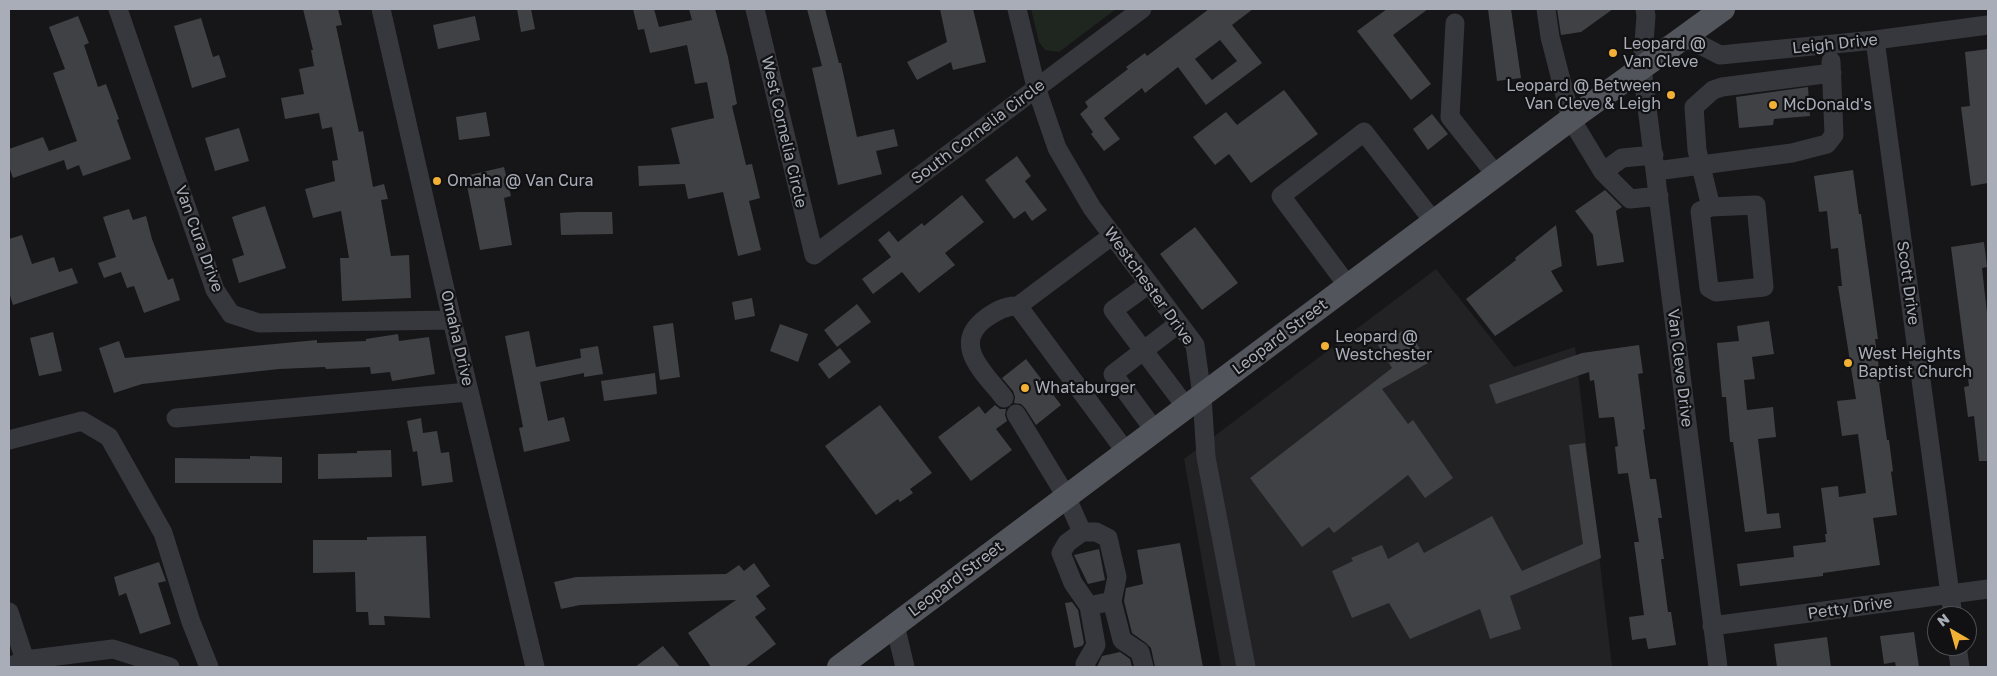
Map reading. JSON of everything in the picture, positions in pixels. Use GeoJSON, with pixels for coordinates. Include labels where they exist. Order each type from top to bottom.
{"type":"FeatureCollection","features":[{"type":"Feature","properties":{"kind":"main road","name":"Leopard Street"},"geometry":{"type":"LineString","coordinates":[[839,667],[1571,119],[1723,9]]}},
{"type":"Feature","properties":{"kind":"street","name":"Van Cura Drive"},"geometry":{"type":"LineString","coordinates":[[118,9],[215,290],[231,314],[259,323],[452,320]]}},
{"type":"Feature","properties":{"kind":"street","name":"Omaha Drive"},"geometry":{"type":"LineString","coordinates":[[381,9],[452,320],[535,667]]}},
{"type":"Feature","properties":{"kind":"street","name":"West Cornelia Circle"},"geometry":{"type":"LineString","coordinates":[[755,9],[814,255]]}},
{"type":"Feature","properties":{"kind":"street","name":"Westchester Drive"},"geometry":{"type":"LineString","coordinates":[[1017,9],[1036,88],[1057,148],[1092,208],[1195,345],[1194,401],[1246,667]]}},
{"type":"Feature","properties":{"kind":"street","name":"South Cornelia Circle"},"geometry":{"type":"LineString","coordinates":[[814,255],[1142,9]]}},
{"type":"Feature","properties":{"kind":"street"},"geometry":{"type":"LineString","coordinates":[[1546,9],[1550,37],[1571,119],[1603,172],[1630,199],[1659,196]]}},
{"type":"Feature","properties":{"kind":"street","name":"Van Cleve Drive"},"geometry":{"type":"LineString","coordinates":[[1646,9],[1642,68],[1718,667]]}},
{"type":"Feature","properties":{"kind":"street"},"geometry":{"type":"LineString","coordinates":[[1455,23],[1450,117],[1496,175]]}},
{"type":"Feature","properties":{"kind":"street","name":"Leigh Drive"},"geometry":{"type":"LineString","coordinates":[[1720,55],[1875,40],[1988,25]]}},
{"type":"Feature","properties":{"kind":"street"},"geometry":{"type":"LineString","coordinates":[[1685,37],[1720,55],[1724,86]]}},
{"type":"Feature","properties":{"kind":"street","name":"Scott Drive"},"geometry":{"type":"LineString","coordinates":[[1875,40],[1952,606]]}},
{"type":"Feature","properties":{"kind":"street"},"geometry":{"type":"LineString","coordinates":[[1603,172],[1622,158],[1655,163],[1702,165],[1792,153],[1827,144],[1834,135],[1831,44]]}},
{"type":"Feature","properties":{"kind":"street"},"geometry":{"type":"LineString","coordinates":[[1711,207],[1697,150],[1694,107],[1713,90],[1724,86],[1832,73]]}},
{"type":"Feature","properties":{"kind":"street"},"geometry":{"type":"LineString","coordinates":[[1724,86],[1735,90],[1812,83],[1818,87],[1825,96],[1828,106],[1827,120],[1820,132],[1801,142],[1792,153]]}},
{"type":"Feature","properties":{"kind":"street"},"geometry":{"type":"LineString","coordinates":[[1348,286],[1281,196],[1364,132],[1434,222]]}},
{"type":"Feature","properties":{"kind":"street"},"geometry":{"type":"LineString","coordinates":[[1756,205],[1764,287],[1716,292],[1710,288],[1700,211],[1711,207],[1756,205]]}},
{"type":"Feature","properties":{"kind":"street"},"geometry":{"type":"LineString","coordinates":[[1004,398],[970,351],[969,342],[972,331],[988,317],[1010,305],[1018,306],[1112,235]]}},
{"type":"Feature","properties":{"kind":"street"},"geometry":{"type":"LineString","coordinates":[[1149,284],[1113,310],[1144,350],[1194,401]]}},
{"type":"Feature","properties":{"kind":"street"},"geometry":{"type":"LineString","coordinates":[[1018,306],[1126,452]]}},
{"type":"Feature","properties":{"kind":"street"},"geometry":{"type":"LineString","coordinates":[[1155,431],[1113,374],[1178,324]]}},
{"type":"Feature","properties":{"kind":"street"},"geometry":{"type":"LineString","coordinates":[[176,418],[469,392]]}},
{"type":"Feature","properties":{"kind":"street"},"geometry":{"type":"LineString","coordinates":[[1016,414],[1066,496],[1082,532]]}},
{"type":"Feature","properties":{"kind":"street"},"geometry":{"type":"LineString","coordinates":[[9,440],[82,422],[108,437],[163,533],[191,622],[208,667]]}},
{"type":"Feature","properties":{"kind":"street"},"geometry":{"type":"LineString","coordinates":[[1086,667],[1085,664],[1096,645],[1088,606],[1072,583],[1061,553],[1067,543],[1082,532],[1096,532],[1108,538],[1117,577],[1112,602],[1122,640],[1140,652],[1144,667]]}},
{"type":"Feature","properties":{"kind":"street","name":"Petty Drive"},"geometry":{"type":"LineString","coordinates":[[1712,626],[1988,589]]}},
{"type":"Feature","properties":{"kind":"street"},"geometry":{"type":"LineString","coordinates":[[1088,606],[1112,602]]}},
{"type":"Feature","properties":{"kind":"street"},"geometry":{"type":"LineString","coordinates":[[9,612],[17,663],[113,649],[170,667]]}},
{"type":"Feature","properties":{"kind":"street"},"geometry":{"type":"LineString","coordinates":[[895,625],[905,667]]}},
{"type":"Feature","properties":{"kind":"shaded area"},"geometry":{"type":"Polygon","coordinates":[[[1031,9],[1116,9],[1059,52],[1045,50],[1039,42],[1031,9]]]}},
{"type":"Feature","properties":{"kind":"shaded area"},"geometry":{"type":"Polygon","coordinates":[[[1436,269],[1514,367],[1575,347],[1612,667],[1221,667],[1184,459],[1436,269]]]}},
{"type":"Feature","properties":{"kind":"building"},"geometry":{"type":"Polygon","coordinates":[[[303,9],[338,9],[342,25],[336,26],[359,132],[363,131],[373,187],[384,184],[388,199],[381,200],[391,256],[409,255],[411,298],[342,301],[340,258],[349,258],[341,211],[313,218],[305,189],[335,181],[332,161],[338,160],[332,127],[322,129],[319,113],[285,119],[281,98],[304,94],[299,69],[314,66],[311,50],[313,50],[303,9]]]}},
{"type":"Feature","properties":{"kind":"building"},"geometry":{"type":"Polygon","coordinates":[[[517,9],[531,9],[535,29],[521,32],[517,9]]]}},
{"type":"Feature","properties":{"kind":"building"},"geometry":{"type":"Polygon","coordinates":[[[633,9],[654,9],[659,27],[692,20],[689,9],[715,9],[728,57],[737,104],[732,106],[746,165],[752,164],[760,198],[749,201],[761,250],[738,256],[723,192],[688,199],[685,184],[639,186],[638,166],[680,164],[671,128],[714,118],[707,82],[695,84],[687,45],[650,53],[644,29],[638,30],[633,9]]]}},
{"type":"Feature","properties":{"kind":"building"},"geometry":{"type":"Polygon","coordinates":[[[807,9],[825,9],[839,63],[841,63],[857,137],[894,129],[898,146],[876,151],[882,174],[838,185],[812,68],[822,66],[807,9]]]}},
{"type":"Feature","properties":{"kind":"building"},"geometry":{"type":"Polygon","coordinates":[[[940,9],[973,9],[986,62],[953,70],[951,62],[917,80],[907,62],[947,42],[940,9]]]}},
{"type":"Feature","properties":{"kind":"building"},"geometry":{"type":"Polygon","coordinates":[[[1209,9],[1253,9],[1232,25],[1262,63],[1206,105],[1178,67],[1145,93],[1142,88],[1104,118],[1120,139],[1104,151],[1091,134],[1093,132],[1080,114],[1088,107],[1085,102],[1128,69],[1126,67],[1145,53],[1147,56],[1209,9]],[[1220,40],[1195,59],[1212,80],[1237,61],[1220,40]]]}},
{"type":"Feature","properties":{"kind":"building"},"geometry":{"type":"Polygon","coordinates":[[[1387,9],[1428,9],[1393,35],[1431,84],[1411,100],[1357,31],[1387,9]]]}},
{"type":"Feature","properties":{"kind":"building"},"geometry":{"type":"Polygon","coordinates":[[[1488,9],[1511,9],[1521,78],[1497,81],[1488,9]]]}},
{"type":"Feature","properties":{"kind":"building"},"geometry":{"type":"Polygon","coordinates":[[[1557,9],[1613,9],[1581,32],[1561,35],[1557,9]]]}},
{"type":"Feature","properties":{"kind":"building"},"geometry":{"type":"Polygon","coordinates":[[[78,16],[89,43],[84,45],[98,87],[106,84],[131,159],[83,176],[79,165],[67,170],[64,160],[13,178],[9,167],[9,149],[43,137],[49,151],[77,141],[53,73],[65,69],[49,27],[78,16]]]}},
{"type":"Feature","properties":{"kind":"building"},"geometry":{"type":"Polygon","coordinates":[[[475,16],[480,40],[438,49],[433,25],[475,16]]]}},
{"type":"Feature","properties":{"kind":"building"},"geometry":{"type":"Polygon","coordinates":[[[201,18],[213,57],[219,55],[226,77],[192,88],[174,26],[201,18]]]}},
{"type":"Feature","properties":{"kind":"building"},"geometry":{"type":"Polygon","coordinates":[[[1988,49],[1988,183],[1971,186],[1961,107],[1970,106],[1965,52],[1988,49]]]}},
{"type":"Feature","properties":{"kind":"building","name":"McDonald's"},"geometry":{"type":"Polygon","coordinates":[[[1808,87],[1810,116],[1774,119],[1773,125],[1739,128],[1736,97],[1808,87]]]}},
{"type":"Feature","properties":{"kind":"building"},"geometry":{"type":"Polygon","coordinates":[[[1284,90],[1318,134],[1251,183],[1229,154],[1215,165],[1193,137],[1226,112],[1237,125],[1284,90]]]}},
{"type":"Feature","properties":{"kind":"building"},"geometry":{"type":"Polygon","coordinates":[[[486,112],[490,136],[459,140],[456,117],[486,112]]]}},
{"type":"Feature","properties":{"kind":"building"},"geometry":{"type":"Polygon","coordinates":[[[1432,114],[1448,134],[1428,150],[1413,129],[1432,114]]]}},
{"type":"Feature","properties":{"kind":"building"},"geometry":{"type":"Polygon","coordinates":[[[239,128],[249,161],[215,171],[205,138],[239,128]]]}},
{"type":"Feature","properties":{"kind":"building"},"geometry":{"type":"Polygon","coordinates":[[[1017,156],[1031,176],[1025,181],[1047,210],[1032,221],[1025,211],[1014,219],[985,180],[1017,156]]]}},
{"type":"Feature","properties":{"kind":"building"},"geometry":{"type":"Polygon","coordinates":[[[504,167],[511,196],[504,198],[512,245],[480,250],[465,176],[504,167]]]}},
{"type":"Feature","properties":{"kind":"building"},"geometry":{"type":"Polygon","coordinates":[[[1853,170],[1878,339],[1875,339],[1881,383],[1879,383],[1887,440],[1889,440],[1897,515],[1873,518],[1880,565],[1823,573],[1823,576],[1740,586],[1737,564],[1794,557],[1793,546],[1826,542],[1825,534],[1827,534],[1821,488],[1838,486],[1839,497],[1866,493],[1858,434],[1842,436],[1837,401],[1856,399],[1838,286],[1842,286],[1838,248],[1831,249],[1827,211],[1819,212],[1814,176],[1853,170]]]}},
{"type":"Feature","properties":{"kind":"building"},"geometry":{"type":"Polygon","coordinates":[[[1605,190],[1622,207],[1616,211],[1624,262],[1597,266],[1593,235],[1575,211],[1605,190]]]}},
{"type":"Feature","properties":{"kind":"building"},"geometry":{"type":"Polygon","coordinates":[[[962,195],[984,222],[945,253],[955,265],[919,293],[902,272],[873,294],[862,279],[891,257],[878,240],[889,231],[898,242],[922,223],[924,226],[962,195]]]}},
{"type":"Feature","properties":{"kind":"building"},"geometry":{"type":"Polygon","coordinates":[[[265,206],[286,268],[239,283],[232,259],[244,255],[232,217],[265,206]]]}},
{"type":"Feature","properties":{"kind":"building"},"geometry":{"type":"Polygon","coordinates":[[[129,209],[133,220],[146,216],[152,239],[168,280],[173,278],[180,300],[144,313],[134,286],[127,288],[121,272],[104,278],[98,263],[116,257],[103,217],[129,209]]]}},
{"type":"Feature","properties":{"kind":"building"},"geometry":{"type":"Polygon","coordinates":[[[612,212],[613,234],[561,235],[560,213],[612,212]]]}},
{"type":"Feature","properties":{"kind":"building"},"geometry":{"type":"Polygon","coordinates":[[[1556,225],[1562,266],[1551,271],[1563,291],[1495,336],[1466,299],[1516,260],[1515,258],[1556,225]]]}},
{"type":"Feature","properties":{"kind":"building"},"geometry":{"type":"Polygon","coordinates":[[[1195,227],[1238,283],[1202,310],[1160,254],[1195,227]]]}},
{"type":"Feature","properties":{"kind":"building"},"geometry":{"type":"Polygon","coordinates":[[[22,235],[32,264],[54,257],[59,272],[72,268],[78,283],[13,305],[9,292],[9,239],[22,235]]]}},
{"type":"Feature","properties":{"kind":"building"},"geometry":{"type":"Polygon","coordinates":[[[1984,242],[1987,267],[1982,268],[1988,322],[1988,461],[1979,461],[1974,416],[1968,417],[1964,387],[1969,386],[1951,247],[1984,242]]]}},
{"type":"Feature","properties":{"kind":"building"},"geometry":{"type":"Polygon","coordinates":[[[752,298],[755,316],[735,320],[732,302],[752,298]]]}},
{"type":"Feature","properties":{"kind":"building"},"geometry":{"type":"Polygon","coordinates":[[[857,304],[871,322],[837,347],[824,330],[857,304]]]}},
{"type":"Feature","properties":{"kind":"building"},"geometry":{"type":"Polygon","coordinates":[[[1769,321],[1774,354],[1752,357],[1755,379],[1744,380],[1747,410],[1773,407],[1776,437],[1758,439],[1767,514],[1779,513],[1781,528],[1745,532],[1733,442],[1730,442],[1726,397],[1722,397],[1717,343],[1739,341],[1737,326],[1769,321]]]}},
{"type":"Feature","properties":{"kind":"building"},"geometry":{"type":"Polygon","coordinates":[[[673,323],[680,377],[660,380],[653,326],[673,323]]]}},
{"type":"Feature","properties":{"kind":"building"},"geometry":{"type":"Polygon","coordinates":[[[780,324],[808,334],[798,362],[770,351],[780,324]]]}},
{"type":"Feature","properties":{"kind":"building"},"geometry":{"type":"Polygon","coordinates":[[[1408,328],[1428,363],[1382,389],[1408,424],[1413,420],[1453,478],[1425,498],[1408,475],[1334,533],[1329,527],[1302,547],[1250,478],[1392,368],[1378,345],[1408,328]]]}},
{"type":"Feature","properties":{"kind":"building"},"geometry":{"type":"Polygon","coordinates":[[[529,331],[536,367],[581,358],[580,349],[598,346],[603,374],[584,377],[584,373],[540,382],[548,421],[564,417],[570,441],[524,452],[519,428],[523,427],[505,336],[529,331]]]}},
{"type":"Feature","properties":{"kind":"building"},"geometry":{"type":"Polygon","coordinates":[[[53,332],[62,371],[39,376],[30,338],[53,332]]]}},
{"type":"Feature","properties":{"kind":"building"},"geometry":{"type":"Polygon","coordinates":[[[398,334],[399,341],[429,337],[435,374],[392,381],[390,372],[371,374],[370,367],[279,369],[142,384],[114,393],[99,348],[119,341],[125,358],[317,340],[317,343],[366,341],[366,339],[398,334]]]}},
{"type":"Feature","properties":{"kind":"building"},"geometry":{"type":"Polygon","coordinates":[[[1639,345],[1643,373],[1638,374],[1645,429],[1643,430],[1650,479],[1656,479],[1662,518],[1658,518],[1664,559],[1661,559],[1668,612],[1671,612],[1676,645],[1648,649],[1646,638],[1632,640],[1629,617],[1644,615],[1634,542],[1639,542],[1628,473],[1618,474],[1615,447],[1618,446],[1614,417],[1599,418],[1594,380],[1590,381],[1589,372],[1496,404],[1489,385],[1582,353],[1639,345]]]}},
{"type":"Feature","properties":{"kind":"building"},"geometry":{"type":"Polygon","coordinates":[[[840,348],[851,362],[829,379],[818,364],[840,348]]]}},
{"type":"Feature","properties":{"kind":"building","name":"Whataburger"},"geometry":{"type":"Polygon","coordinates":[[[1026,359],[1061,405],[1036,425],[1021,404],[1014,403],[1013,391],[1002,378],[1026,359]]]}},
{"type":"Feature","properties":{"kind":"building"},"geometry":{"type":"Polygon","coordinates":[[[655,373],[657,394],[604,401],[601,381],[655,373]]]}},
{"type":"Feature","properties":{"kind":"building"},"geometry":{"type":"Polygon","coordinates":[[[880,405],[932,473],[910,489],[913,493],[900,502],[898,499],[876,515],[825,446],[880,405]]]}},
{"type":"Feature","properties":{"kind":"building"},"geometry":{"type":"Polygon","coordinates":[[[995,405],[1000,409],[1006,409],[1007,421],[996,429],[1012,450],[971,481],[938,437],[979,406],[985,414],[995,405]]]}},
{"type":"Feature","properties":{"kind":"building"},"geometry":{"type":"Polygon","coordinates":[[[421,418],[423,433],[437,431],[441,453],[449,452],[453,482],[422,486],[417,451],[413,452],[407,421],[421,418]]]}},
{"type":"Feature","properties":{"kind":"building"},"geometry":{"type":"Polygon","coordinates":[[[1585,443],[1601,558],[1510,596],[1521,629],[1490,639],[1480,609],[1410,639],[1389,603],[1352,618],[1332,571],[1353,561],[1351,558],[1382,545],[1388,559],[1418,542],[1424,553],[1492,516],[1522,571],[1583,544],[1569,445],[1585,443]]]}},
{"type":"Feature","properties":{"kind":"building"},"geometry":{"type":"Polygon","coordinates":[[[391,450],[392,477],[318,479],[318,454],[391,450]]]}},
{"type":"Feature","properties":{"kind":"building"},"geometry":{"type":"Polygon","coordinates":[[[250,456],[282,457],[282,483],[175,483],[175,458],[250,459],[250,456]]]}},
{"type":"Feature","properties":{"kind":"building"},"geometry":{"type":"Polygon","coordinates":[[[426,536],[430,618],[384,616],[385,625],[369,625],[368,612],[356,612],[355,572],[313,573],[313,540],[367,540],[367,537],[426,536]]]}},
{"type":"Feature","properties":{"kind":"building"},"geometry":{"type":"Polygon","coordinates":[[[1180,543],[1203,667],[1155,667],[1151,648],[1132,633],[1124,601],[1126,588],[1143,584],[1137,550],[1180,543]]]}},
{"type":"Feature","properties":{"kind":"building"},"geometry":{"type":"Polygon","coordinates":[[[1099,549],[1105,580],[1088,584],[1074,555],[1099,549]]]}},
{"type":"Feature","properties":{"kind":"building"},"geometry":{"type":"Polygon","coordinates":[[[159,562],[166,581],[158,583],[171,624],[140,634],[126,593],[119,596],[114,577],[159,562]]]}},
{"type":"Feature","properties":{"kind":"building"},"geometry":{"type":"Polygon","coordinates":[[[754,563],[770,586],[756,596],[766,609],[755,617],[776,644],[745,667],[711,667],[688,633],[736,600],[580,605],[561,609],[554,582],[576,577],[726,574],[739,565],[744,571],[754,563]]]}},
{"type":"Feature","properties":{"kind":"building"},"geometry":{"type":"Polygon","coordinates":[[[1072,602],[1078,610],[1084,643],[1082,646],[1074,648],[1065,603],[1072,602]]]}},
{"type":"Feature","properties":{"kind":"building"},"geometry":{"type":"Polygon","coordinates":[[[1914,632],[1919,667],[1896,667],[1895,662],[1884,664],[1880,636],[1914,632]]]}},
{"type":"Feature","properties":{"kind":"building"},"geometry":{"type":"Polygon","coordinates":[[[1827,637],[1831,667],[1777,667],[1774,644],[1827,637]]]}},
{"type":"Feature","properties":{"kind":"building"},"geometry":{"type":"Polygon","coordinates":[[[663,646],[680,667],[635,667],[663,646]]]}},
{"type":"Feature","properties":{"kind":"building"},"geometry":{"type":"Polygon","coordinates":[[[1120,652],[1130,659],[1132,667],[1097,667],[1102,656],[1120,652]]]}},
{"type":"Feature","properties":{"kind":"place","name":"Leopard @ Van Cleve"},"geometry":{"type":"Point","coordinates":[1613,53]}},
{"type":"Feature","properties":{"kind":"place","name":"Leopard @ Between Van Cleve & Leigh"},"geometry":{"type":"Point","coordinates":[1671,95]}},
{"type":"Feature","properties":{"kind":"place","name":"McDonald's"},"geometry":{"type":"Point","coordinates":[1773,105]}},
{"type":"Feature","properties":{"kind":"place","name":"Omaha @ Van Cura"},"geometry":{"type":"Point","coordinates":[437,181]}},
{"type":"Feature","properties":{"kind":"place","name":"Leopard @ Westchester"},"geometry":{"type":"Point","coordinates":[1325,346]}},
{"type":"Feature","properties":{"kind":"place","name":"West Heights Baptist Church"},"geometry":{"type":"Point","coordinates":[1848,363]}},
{"type":"Feature","properties":{"kind":"place","name":"Whataburger"},"geometry":{"type":"Point","coordinates":[1025,388]}}]}
